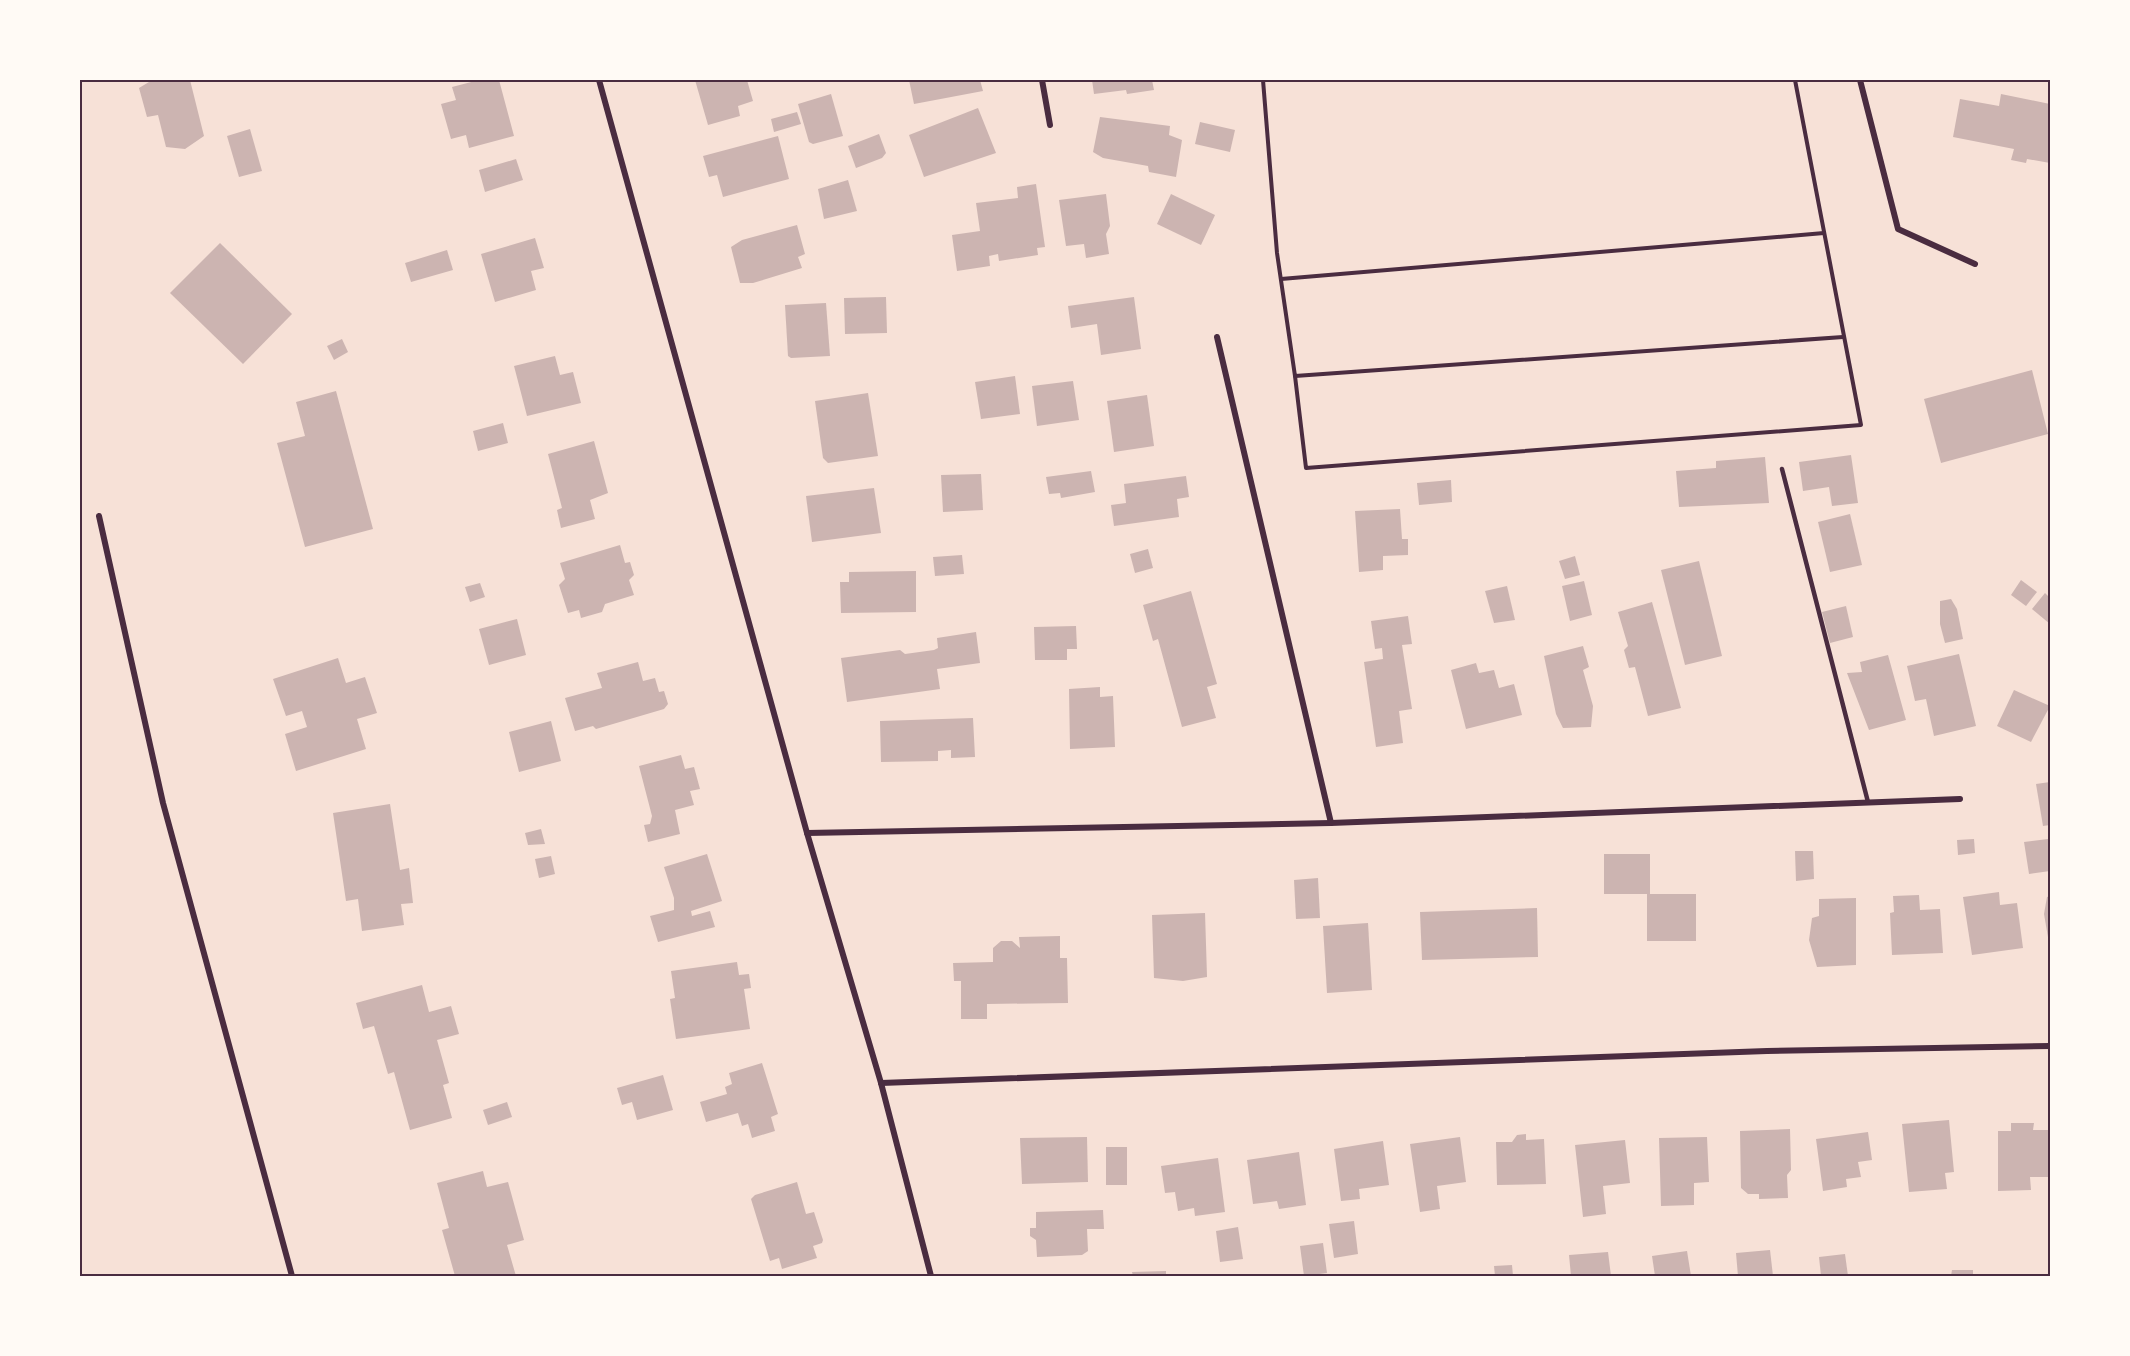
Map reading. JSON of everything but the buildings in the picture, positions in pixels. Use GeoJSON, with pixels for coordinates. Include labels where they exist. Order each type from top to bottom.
{"type":"FeatureCollection","features":[{"type":"Feature","properties":{"kind":"street"},"geometry":{"type":"LineString","coordinates":[[599,80],[807,832],[881,1083],[932,1276]]}},
{"type":"Feature","properties":{"kind":"street"},"geometry":{"type":"LineString","coordinates":[[1042,80],[1050,125]]}},
{"type":"Feature","properties":{"kind":"street"},"geometry":{"type":"LineString","coordinates":[[1860,80],[1898,229],[1975,264]]}},
{"type":"Feature","properties":{"kind":"street"},"geometry":{"type":"LineString","coordinates":[[1217,337],[1331,823]]}},
{"type":"Feature","properties":{"kind":"street"},"geometry":{"type":"LineString","coordinates":[[99,516],[163,803],[292,1276]]}},
{"type":"Feature","properties":{"kind":"street"},"geometry":{"type":"LineString","coordinates":[[807,832],[1331,823],[1960,799]]}},
{"type":"Feature","properties":{"kind":"street"},"geometry":{"type":"LineString","coordinates":[[881,1083],[1767,1051],[2050,1046]]}},
{"type":"Feature","properties":{"kind":"lane"},"geometry":{"type":"LineString","coordinates":[[1782,469],[1868,802]]}},
{"type":"Feature","properties":{"kind":"path"},"geometry":{"type":"LineString","coordinates":[[1263,80],[1281,279],[1306,468],[1861,425],[1795,80]]}},
{"type":"Feature","properties":{"kind":"path"},"geometry":{"type":"LineString","coordinates":[[1281,279],[1824,233]]}},
{"type":"Feature","properties":{"kind":"path"},"geometry":{"type":"LineString","coordinates":[[1295,376],[1843,337]]}}]}
